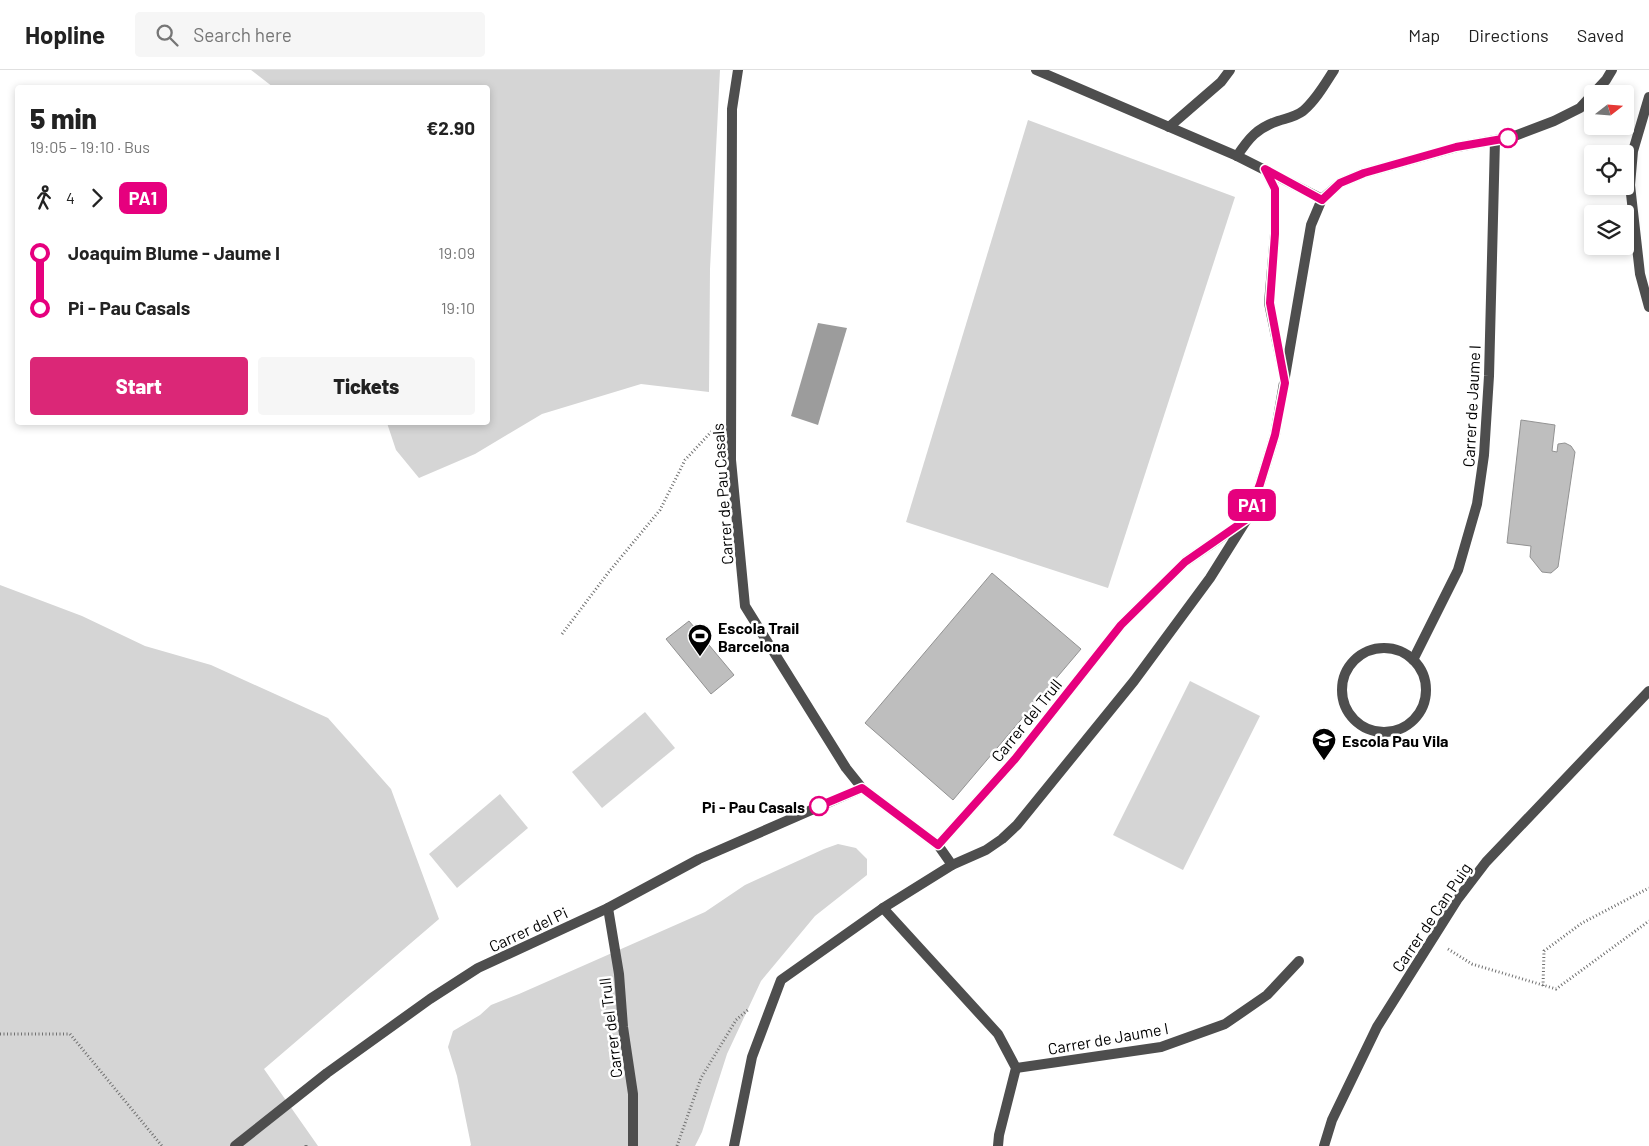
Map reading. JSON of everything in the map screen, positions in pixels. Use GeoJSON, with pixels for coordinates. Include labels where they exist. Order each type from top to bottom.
{"type":"FeatureCollection","features":[{"type":"Feature","properties":{"kind":"street","name":"Carrer de Pau Casals"},"geometry":{"type":"LineString","coordinates":[[738,70],[732,109],[731,460],[745,606],[846,768],[862,788],[938,845]]}},
{"type":"Feature","properties":{"kind":"street"},"geometry":{"type":"LineString","coordinates":[[1036,70],[1237,156],[1322,200]]}},
{"type":"Feature","properties":{"kind":"street"},"geometry":{"type":"LineString","coordinates":[[1170,127],[1221,82],[1230,70]]}},
{"type":"Feature","properties":{"kind":"street"},"geometry":{"type":"LineString","coordinates":[[1237,156],[1251,136],[1272,123],[1292,118],[1303,111],[1315,99],[1334,70]]}},
{"type":"Feature","properties":{"kind":"street"},"geometry":{"type":"LineString","coordinates":[[1601,85],[1612,70]]}},
{"type":"Feature","properties":{"kind":"street"},"geometry":{"type":"LineString","coordinates":[[1649,96],[1633,151],[1630,185],[1640,274],[1649,307]]}},
{"type":"Feature","properties":{"kind":"street"},"geometry":{"type":"LineString","coordinates":[[734,1146],[752,1057],[781,980],[883,908],[952,865],[986,850],[1017,825],[1134,681],[1210,578],[1247,519],[1275,435],[1312,225],[1322,200],[1340,183],[1364,173],[1456,147],[1512,137],[1554,121],[1580,108],[1584,104]]}},
{"type":"Feature","properties":{"kind":"street","name":"Carrer de Jaume I"},"geometry":{"type":"LineString","coordinates":[[1413,660],[1458,570],[1477,504],[1484,455],[1489,376],[1495,140]]}},
{"type":"Feature","properties":{"kind":"street"},"geometry":{"type":"LineString","coordinates":[[1265,169],[1275,189],[1275,234],[1270,303],[1285,383]]}},
{"type":"Feature","properties":{"kind":"street","name":"Carrer del Trull"},"geometry":{"type":"LineString","coordinates":[[938,845],[1015,759],[1121,625],[1185,562],[1247,519]]}},
{"type":"Feature","properties":{"kind":"street"},"geometry":{"type":"LineString","coordinates":[[1390,648],[1402,652],[1413,660],[1422,672],[1426,686],[1425,700],[1419,714],[1409,725],[1396,731],[1381,733],[1367,729],[1355,721],[1346,710],[1342,698],[1342,685],[1346,672],[1353,661],[1364,653],[1376,649],[1390,648]]}},
{"type":"Feature","properties":{"kind":"street","name":"Carrer de Can Puig"},"geometry":{"type":"LineString","coordinates":[[1324,1146],[1332,1120],[1378,1027],[1458,900],[1486,862],[1649,691]]}},
{"type":"Feature","properties":{"kind":"street","name":"Carrer del Pi"},"geometry":{"type":"LineString","coordinates":[[235,1146],[327,1073],[446,988],[478,968],[608,908],[699,859],[862,788]]}},
{"type":"Feature","properties":{"kind":"street"},"geometry":{"type":"LineString","coordinates":[[938,845],[952,865]]}},
{"type":"Feature","properties":{"kind":"street","name":"Carrer del Trull"},"geometry":{"type":"LineString","coordinates":[[608,908],[619,974],[623,1027],[632,1094],[633,1146]]}},
{"type":"Feature","properties":{"kind":"street"},"geometry":{"type":"LineString","coordinates":[[883,908],[998,1034],[1016,1068],[998,1146]]}},
{"type":"Feature","properties":{"kind":"street","name":"Carrer de Jaume I"},"geometry":{"type":"LineString","coordinates":[[1016,1068],[1161,1047],[1225,1024],[1267,995],[1299,961]]}},
{"type":"Feature","properties":{"kind":"path"},"geometry":{"type":"LineString","coordinates":[[562,634],[608,573],[660,510],[684,460],[731,410]]}},
{"type":"Feature","properties":{"kind":"path"},"geometry":{"type":"LineString","coordinates":[[1543,986],[1544,950],[1582,923],[1649,888]]}},
{"type":"Feature","properties":{"kind":"path"},"geometry":{"type":"LineString","coordinates":[[1432,940],[1472,964],[1556,989],[1649,921]]}},
{"type":"Feature","properties":{"kind":"path"},"geometry":{"type":"LineString","coordinates":[[677,1146],[701,1078],[736,1020],[750,1009]]}},
{"type":"Feature","properties":{"kind":"path"},"geometry":{"type":"LineString","coordinates":[[0,1034],[70,1034],[162,1146]]}},
{"type":"Feature","properties":{"kind":"shaded area"},"geometry":{"type":"Polygon","coordinates":[[[251,70],[720,70],[710,269],[709,392],[641,384],[542,414],[475,454],[419,478],[396,450],[388,425],[490,425],[490,85],[270,85],[251,70]]]}},
{"type":"Feature","properties":{"kind":"shaded area"},"geometry":{"type":"Polygon","coordinates":[[[1028,120],[1235,197],[1108,588],[906,522],[1028,120]]]}},
{"type":"Feature","properties":{"kind":"shaded area"},"geometry":{"type":"Polygon","coordinates":[[[818,323],[847,328],[818,425],[791,416],[818,323]]]}},
{"type":"Feature","properties":{"kind":"shaded area"},"geometry":{"type":"Polygon","coordinates":[[[0,585],[82,616],[145,646],[211,665],[328,718],[391,789],[439,919],[264,1069],[318,1146],[0,1146],[0,585]]]}},
{"type":"Feature","properties":{"kind":"shaded area"},"geometry":{"type":"Polygon","coordinates":[[[1190,681],[1260,716],[1183,870],[1113,835],[1190,681]]]}},
{"type":"Feature","properties":{"kind":"shaded area"},"geometry":{"type":"Polygon","coordinates":[[[645,712],[675,748],[602,808],[572,772],[645,712]]]}},
{"type":"Feature","properties":{"kind":"shaded area"},"geometry":{"type":"Polygon","coordinates":[[[500,794],[528,828],[457,888],[429,854],[500,794]]]}},
{"type":"Feature","properties":{"kind":"shaded area"},"geometry":{"type":"Polygon","coordinates":[[[838,844],[856,848],[867,859],[867,875],[815,916],[761,981],[727,1054],[702,1132],[695,1146],[470,1146],[457,1076],[448,1047],[453,1031],[480,1015],[491,1005],[705,912],[745,885],[838,844]]]}},
{"type":"Feature","properties":{"kind":"building"},"geometry":{"type":"Polygon","coordinates":[[[1521,420],[1555,425],[1552,451],[1557,452],[1558,444],[1565,443],[1571,446],[1575,452],[1558,567],[1551,573],[1542,572],[1530,557],[1531,546],[1507,543],[1521,420]]]}},
{"type":"Feature","properties":{"kind":"building"},"geometry":{"type":"Polygon","coordinates":[[[992,573],[1081,649],[953,800],[865,723],[992,573]]]}},
{"type":"Feature","properties":{"kind":"building","name":"Escola Trail Barcelona"},"geometry":{"type":"Polygon","coordinates":[[[689,621],[734,675],[711,694],[666,639],[689,621]]]}},
{"type":"Feature","properties":{"kind":"bus line","name":"PA1"},"geometry":{"type":"LineString","coordinates":[[819,806],[862,788],[938,845],[1015,759],[1121,625],[1185,562],[1247,519],[1275,435],[1285,383],[1270,303],[1275,234],[1275,189],[1265,169],[1322,200],[1340,183],[1364,173],[1456,147],[1508,138]]}},
{"type":"Feature","properties":{"kind":"place","name":"Escola Trail Barcelona"},"geometry":{"type":"Point","coordinates":[700,657]}},
{"type":"Feature","properties":{"kind":"place","name":"Escola Pau Vila"},"geometry":{"type":"Point","coordinates":[1324,761]}},
{"type":"Feature","properties":{"kind":"place","name":"Pi - Pau Casals"},"geometry":{"type":"Point","coordinates":[819,806]}}]}
